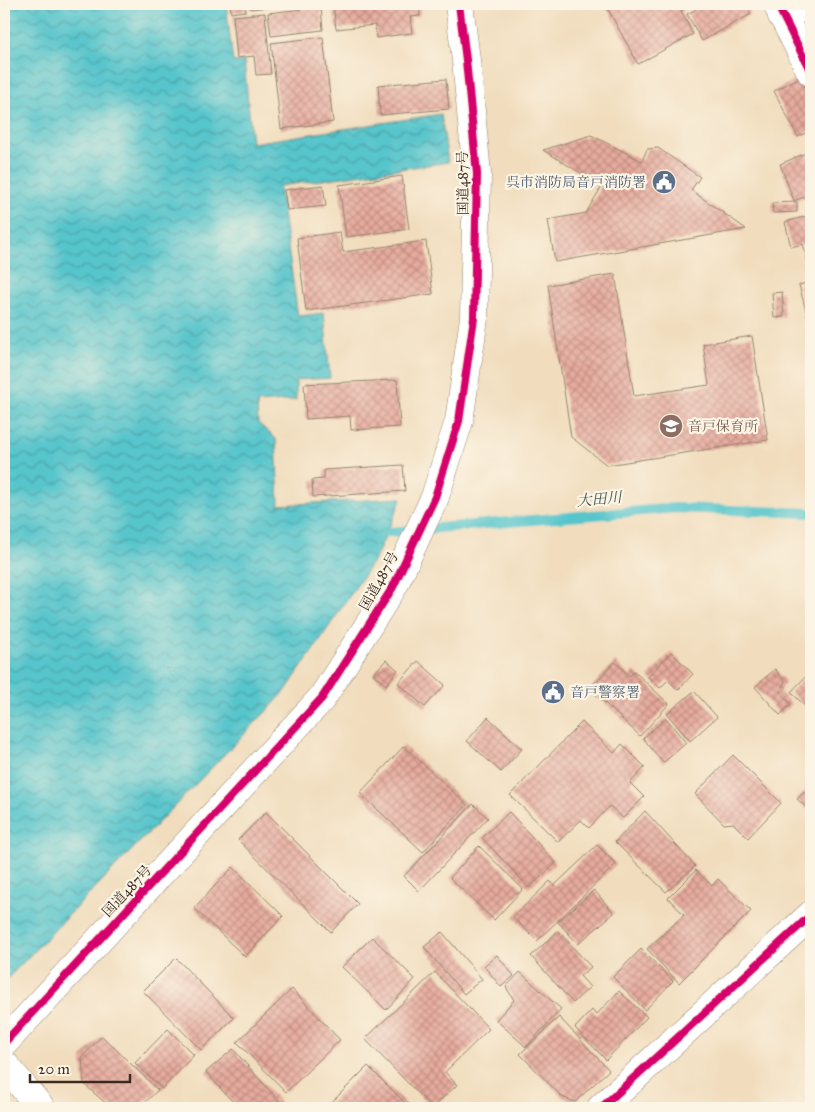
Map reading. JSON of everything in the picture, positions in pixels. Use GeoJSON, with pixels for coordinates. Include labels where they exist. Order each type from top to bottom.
{"type":"FeatureCollection","features":[{"type":"Feature","properties":{"kind":"main road","name":"国道487号"},"geometry":{"type":"LineString","coordinates":[[4,1043],[322,698],[394,587],[435,497],[459,421],[474,318],[477,174],[459,4]]}},
{"type":"Feature","properties":{"kind":"main road"},"geometry":{"type":"LineString","coordinates":[[811,4],[780,10],[811,72]]}},
{"type":"Feature","properties":{"kind":"main road"},"geometry":{"type":"LineString","coordinates":[[602,1108],[811,915]]}},
{"type":"Feature","properties":{"kind":"main road"},"geometry":{"type":"LineString","coordinates":[[4,1064],[41,1108]]}},
{"type":"Feature","properties":{"kind":"water"},"geometry":{"type":"Polygon","coordinates":[[[4,4],[226,4],[233,62],[244,61],[252,143],[441,114],[448,162],[279,186],[298,316],[324,313],[330,378],[296,380],[296,400],[257,403],[258,423],[276,439],[279,505],[402,498],[376,557],[284,693],[4,982],[4,4]]]}},
{"type":"Feature","properties":{"kind":"building"},"geometry":{"type":"Polygon","coordinates":[[[230,4],[245,4],[246,11],[231,13],[230,4]]]}},
{"type":"Feature","properties":{"kind":"building"},"geometry":{"type":"Polygon","coordinates":[[[250,4],[285,4],[285,5],[251,9],[250,4]]]}},
{"type":"Feature","properties":{"kind":"building"},"geometry":{"type":"Polygon","coordinates":[[[333,4],[419,4],[420,16],[410,17],[412,33],[376,38],[375,25],[336,29],[333,4]]]}},
{"type":"Feature","properties":{"kind":"building"},"geometry":{"type":"Polygon","coordinates":[[[605,4],[689,4],[690,6],[681,11],[693,34],[638,64],[605,4]]]}},
{"type":"Feature","properties":{"kind":"building"},"geometry":{"type":"Polygon","coordinates":[[[698,4],[746,4],[751,14],[702,41],[687,14],[700,7],[698,4]]]}},
{"type":"Feature","properties":{"kind":"building"},"geometry":{"type":"Polygon","coordinates":[[[321,7],[323,30],[271,36],[268,13],[321,7]]]}},
{"type":"Feature","properties":{"kind":"building"},"geometry":{"type":"Polygon","coordinates":[[[265,13],[271,74],[256,75],[254,56],[237,58],[233,16],[265,13]]]}},
{"type":"Feature","properties":{"kind":"building"},"geometry":{"type":"Polygon","coordinates":[[[323,37],[333,122],[281,129],[271,43],[323,37]]]}},
{"type":"Feature","properties":{"kind":"building"},"geometry":{"type":"Polygon","coordinates":[[[800,77],[811,100],[811,130],[798,137],[774,91],[800,77]]]}},
{"type":"Feature","properties":{"kind":"building"},"geometry":{"type":"Polygon","coordinates":[[[446,79],[449,109],[380,115],[378,85],[446,79]]]}},
{"type":"Feature","properties":{"kind":"building"},"geometry":{"type":"Polygon","coordinates":[[[591,135],[642,161],[647,149],[658,148],[700,177],[691,190],[746,229],[555,262],[548,220],[586,213],[602,186],[543,150],[591,135]]]}},
{"type":"Feature","properties":{"kind":"building"},"geometry":{"type":"Polygon","coordinates":[[[806,153],[811,167],[811,194],[794,201],[780,164],[806,153]]]}},
{"type":"Feature","properties":{"kind":"building"},"geometry":{"type":"Polygon","coordinates":[[[402,176],[409,229],[346,237],[339,185],[402,176]]]}},
{"type":"Feature","properties":{"kind":"building"},"geometry":{"type":"Polygon","coordinates":[[[323,185],[326,206],[287,210],[284,190],[323,185]]]}},
{"type":"Feature","properties":{"kind":"building"},"geometry":{"type":"Polygon","coordinates":[[[797,202],[797,212],[773,213],[772,203],[797,202]]]}},
{"type":"Feature","properties":{"kind":"building"},"geometry":{"type":"Polygon","coordinates":[[[811,215],[811,275],[803,244],[791,247],[785,222],[811,215]]]}},
{"type":"Feature","properties":{"kind":"building"},"geometry":{"type":"Polygon","coordinates":[[[340,232],[343,252],[426,241],[433,294],[306,311],[297,238],[340,232]]]}},
{"type":"Feature","properties":{"kind":"building"},"geometry":{"type":"Polygon","coordinates":[[[615,274],[634,396],[709,385],[703,344],[752,336],[768,440],[607,465],[571,437],[548,285],[615,274]]]}},
{"type":"Feature","properties":{"kind":"building"},"geometry":{"type":"Polygon","coordinates":[[[811,282],[811,317],[808,318],[799,285],[811,282]]]}},
{"type":"Feature","properties":{"kind":"building"},"geometry":{"type":"Polygon","coordinates":[[[782,292],[784,317],[774,318],[772,293],[782,292]]]}},
{"type":"Feature","properties":{"kind":"building"},"geometry":{"type":"Polygon","coordinates":[[[397,380],[400,427],[351,430],[350,416],[306,419],[304,384],[397,380]]]}},
{"type":"Feature","properties":{"kind":"building"},"geometry":{"type":"Polygon","coordinates":[[[403,465],[405,491],[313,497],[312,480],[324,479],[324,470],[403,465]]]}},
{"type":"Feature","properties":{"kind":"building"},"geometry":{"type":"Polygon","coordinates":[[[671,652],[693,674],[678,690],[668,680],[660,688],[648,677],[671,652]]]}},
{"type":"Feature","properties":{"kind":"building"},"geometry":{"type":"Polygon","coordinates":[[[386,660],[398,670],[386,685],[373,674],[386,660]]]}},
{"type":"Feature","properties":{"kind":"building"},"geometry":{"type":"Polygon","coordinates":[[[418,661],[445,685],[425,707],[398,683],[418,661]]]}},
{"type":"Feature","properties":{"kind":"building"},"geometry":{"type":"Polygon","coordinates":[[[615,662],[630,676],[634,671],[669,704],[640,736],[590,689],[615,662]]]}},
{"type":"Feature","properties":{"kind":"building"},"geometry":{"type":"Polygon","coordinates":[[[775,669],[785,681],[780,692],[791,704],[780,715],[755,687],[775,669]]]}},
{"type":"Feature","properties":{"kind":"building"},"geometry":{"type":"Polygon","coordinates":[[[811,671],[811,712],[791,692],[811,671]]]}},
{"type":"Feature","properties":{"kind":"building"},"geometry":{"type":"Polygon","coordinates":[[[694,691],[717,717],[690,741],[667,714],[694,691]]]}},
{"type":"Feature","properties":{"kind":"building"},"geometry":{"type":"Polygon","coordinates":[[[488,717],[522,749],[501,772],[467,741],[488,717]]]}},
{"type":"Feature","properties":{"kind":"building"},"geometry":{"type":"Polygon","coordinates":[[[666,718],[686,743],[663,763],[643,738],[666,718]]]}},
{"type":"Feature","properties":{"kind":"building"},"geometry":{"type":"Polygon","coordinates":[[[811,719],[811,734],[807,729],[811,719]]]}},
{"type":"Feature","properties":{"kind":"building"},"geometry":{"type":"Polygon","coordinates":[[[582,722],[614,753],[622,744],[645,767],[630,783],[644,797],[623,818],[610,806],[589,828],[581,820],[558,842],[510,795],[582,722]]]}},
{"type":"Feature","properties":{"kind":"building"},"geometry":{"type":"Polygon","coordinates":[[[404,746],[467,805],[423,852],[360,793],[404,746]]]}},
{"type":"Feature","properties":{"kind":"building"},"geometry":{"type":"Polygon","coordinates":[[[733,755],[781,803],[748,838],[733,823],[724,824],[695,794],[733,755]]]}},
{"type":"Feature","properties":{"kind":"building"},"geometry":{"type":"Polygon","coordinates":[[[811,785],[811,812],[797,799],[811,785]]]}},
{"type":"Feature","properties":{"kind":"building"},"geometry":{"type":"Polygon","coordinates":[[[473,804],[488,818],[419,891],[404,876],[473,804]]]}},
{"type":"Feature","properties":{"kind":"building"},"geometry":{"type":"Polygon","coordinates":[[[645,811],[695,866],[666,892],[615,842],[645,811]]]}},
{"type":"Feature","properties":{"kind":"building"},"geometry":{"type":"Polygon","coordinates":[[[266,812],[358,904],[331,932],[238,840],[266,812]]]}},
{"type":"Feature","properties":{"kind":"building"},"geometry":{"type":"Polygon","coordinates":[[[509,812],[556,863],[529,888],[482,838],[509,812]]]}},
{"type":"Feature","properties":{"kind":"building"},"geometry":{"type":"Polygon","coordinates":[[[597,845],[616,864],[537,941],[513,917],[550,881],[554,886],[597,845]]]}},
{"type":"Feature","properties":{"kind":"building"},"geometry":{"type":"Polygon","coordinates":[[[479,846],[523,889],[494,920],[450,878],[479,846]]]}},
{"type":"Feature","properties":{"kind":"building"},"geometry":{"type":"Polygon","coordinates":[[[233,867],[283,916],[245,957],[194,908],[233,867]]]}},
{"type":"Feature","properties":{"kind":"building"},"geometry":{"type":"Polygon","coordinates":[[[696,870],[712,886],[718,879],[751,911],[679,983],[647,949],[684,915],[668,898],[696,870]]]}},
{"type":"Feature","properties":{"kind":"building"},"geometry":{"type":"Polygon","coordinates":[[[594,890],[614,913],[578,944],[558,922],[594,890]]]}},
{"type":"Feature","properties":{"kind":"building"},"geometry":{"type":"Polygon","coordinates":[[[558,931],[591,967],[580,976],[590,987],[573,1003],[531,956],[558,931]]]}},
{"type":"Feature","properties":{"kind":"building"},"geometry":{"type":"Polygon","coordinates":[[[442,932],[482,979],[464,994],[424,947],[442,932]]]}},
{"type":"Feature","properties":{"kind":"building"},"geometry":{"type":"Polygon","coordinates":[[[372,937],[415,979],[386,1010],[342,967],[372,937]]]}},
{"type":"Feature","properties":{"kind":"building"},"geometry":{"type":"Polygon","coordinates":[[[641,949],[673,981],[645,1010],[613,977],[641,949]]]}},
{"type":"Feature","properties":{"kind":"building"},"geometry":{"type":"Polygon","coordinates":[[[497,955],[514,976],[501,987],[484,966],[497,955]]]}},
{"type":"Feature","properties":{"kind":"building"},"geometry":{"type":"Polygon","coordinates":[[[176,958],[234,1018],[201,1050],[143,991],[176,958]]]}},
{"type":"Feature","properties":{"kind":"building"},"geometry":{"type":"Polygon","coordinates":[[[435,972],[489,1029],[445,1072],[457,1085],[432,1108],[365,1039],[435,972]]]}},
{"type":"Feature","properties":{"kind":"building"},"geometry":{"type":"Polygon","coordinates":[[[520,972],[561,1009],[526,1047],[496,1020],[514,1000],[506,987],[520,972]]]}},
{"type":"Feature","properties":{"kind":"building"},"geometry":{"type":"Polygon","coordinates":[[[292,989],[340,1040],[286,1092],[237,1042],[292,989]]]}},
{"type":"Feature","properties":{"kind":"building"},"geometry":{"type":"Polygon","coordinates":[[[619,991],[647,1017],[606,1060],[575,1028],[592,1010],[596,1015],[619,991]]]}},
{"type":"Feature","properties":{"kind":"building"},"geometry":{"type":"Polygon","coordinates":[[[559,1017],[609,1070],[575,1102],[562,1097],[520,1054],[559,1017]]]}},
{"type":"Feature","properties":{"kind":"building"},"geometry":{"type":"Polygon","coordinates":[[[168,1029],[194,1055],[162,1089],[135,1063],[168,1029]]]}},
{"type":"Feature","properties":{"kind":"building"},"geometry":{"type":"Polygon","coordinates":[[[102,1036],[158,1090],[139,1108],[111,1108],[84,1084],[82,1057],[102,1036]]]}},
{"type":"Feature","properties":{"kind":"building"},"geometry":{"type":"Polygon","coordinates":[[[233,1049],[285,1108],[238,1108],[206,1072],[233,1049]]]}},
{"type":"Feature","properties":{"kind":"building"},"geometry":{"type":"Polygon","coordinates":[[[368,1066],[410,1108],[326,1108],[368,1066]]]}},
{"type":"Feature","properties":{"kind":"waterway","name":"大田川"},"geometry":{"type":"LineString","coordinates":[[390,532],[676,508],[811,513]]}},
{"type":"Feature","properties":{"kind":"cycle path"},"geometry":{"type":"LineString","coordinates":[[4,1043],[322,698],[393,587],[435,497],[459,421],[474,318],[477,174],[459,4]]}},
{"type":"Feature","properties":{"kind":"cycle path"},"geometry":{"type":"LineString","coordinates":[[777,4],[811,72]]}},
{"type":"Feature","properties":{"kind":"cycle path"},"geometry":{"type":"LineString","coordinates":[[601,1108],[811,915]]}},
{"type":"Feature","properties":{"kind":"place","name":"呉市消防局音戸消防署"},"geometry":{"type":"Point","coordinates":[664,182]}},
{"type":"Feature","properties":{"kind":"place","name":"音戸保育所"},"geometry":{"type":"Point","coordinates":[671,426]}},
{"type":"Feature","properties":{"kind":"place","name":"音戸警察署"},"geometry":{"type":"Point","coordinates":[553,692]}}]}
